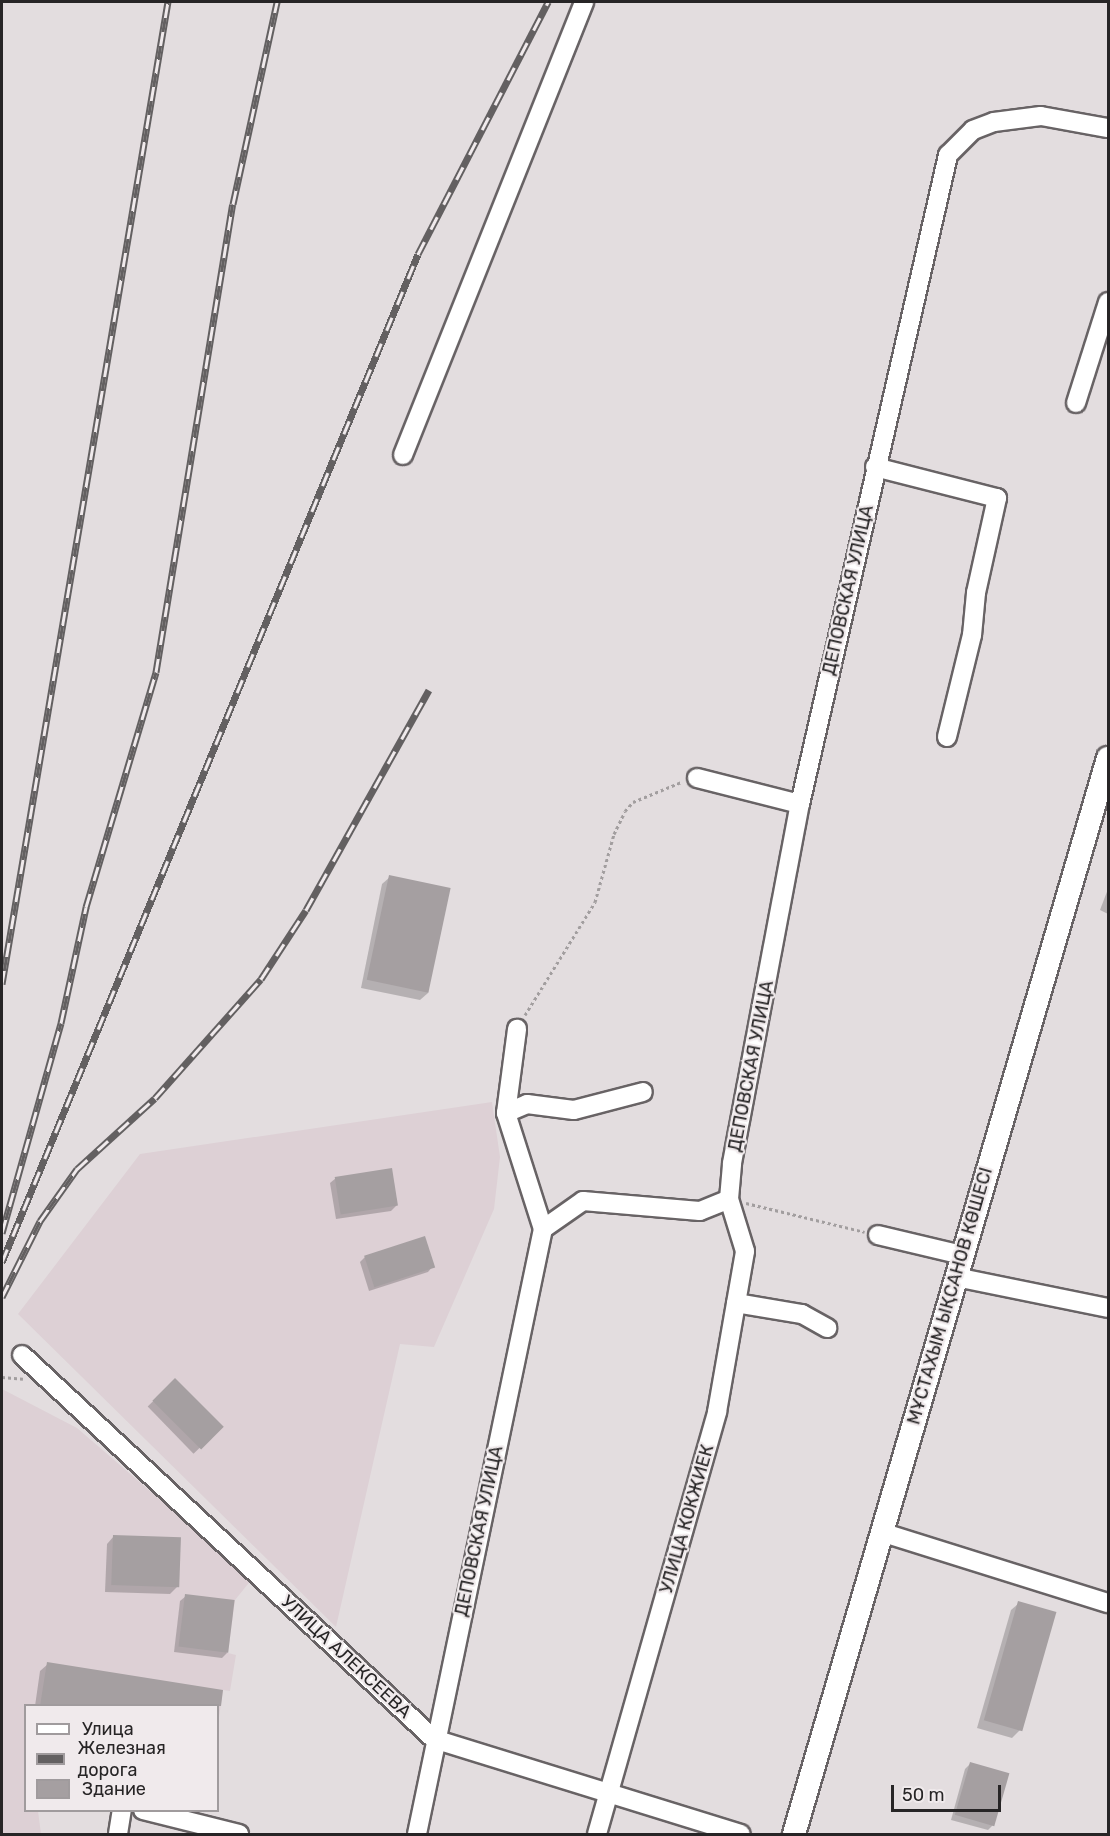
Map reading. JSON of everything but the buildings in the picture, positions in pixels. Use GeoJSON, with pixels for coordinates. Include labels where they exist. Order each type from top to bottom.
{"type":"FeatureCollection","features":[{"type":"Feature","properties":{"kind":"main road","name":"МҰСТАХЫМ ЫҚСАНОВ КӨШЕСІ"},"geometry":{"type":"LineString","coordinates":[[794,1834],[1108,758]]}},
{"type":"Feature","properties":{"kind":"street"},"geometry":{"type":"LineString","coordinates":[[404,455],[584,2]]}},
{"type":"Feature","properties":{"kind":"street","name":"ДЕПОВСКАЯ УЛИЦА"},"geometry":{"type":"LineString","coordinates":[[729,1199],[732,1163],[800,804],[948,155],[973,130],[994,122],[1041,116],[1108,128]]}},
{"type":"Feature","properties":{"kind":"street"},"geometry":{"type":"LineString","coordinates":[[1076,403],[1108,302]]}},
{"type":"Feature","properties":{"kind":"street"},"geometry":{"type":"LineString","coordinates":[[875,468],[997,498],[976,593],[972,635],[947,737]]}},
{"type":"Feature","properties":{"kind":"street"},"geometry":{"type":"LineString","coordinates":[[697,778],[800,804]]}},
{"type":"Feature","properties":{"kind":"street"},"geometry":{"type":"LineString","coordinates":[[517,1029],[506,1113],[543,1229],[583,1201],[700,1210],[729,1199]]}},
{"type":"Feature","properties":{"kind":"street"},"geometry":{"type":"LineString","coordinates":[[506,1113],[527,1104],[574,1110],[643,1092]]}},
{"type":"Feature","properties":{"kind":"street","name":"УЛИЦА КОКЖИЕК"},"geometry":{"type":"LineString","coordinates":[[597,1834],[717,1412],[744,1251],[729,1199]]}},
{"type":"Feature","properties":{"kind":"street","name":"ДЕПОВСКАЯ УЛИЦА"},"geometry":{"type":"LineString","coordinates":[[417,1834],[434,1739],[543,1229]]}},
{"type":"Feature","properties":{"kind":"street"},"geometry":{"type":"LineString","coordinates":[[878,1235],[962,1254]]}},
{"type":"Feature","properties":{"kind":"street"},"geometry":{"type":"LineString","coordinates":[[956,1276],[1108,1308]]}},
{"type":"Feature","properties":{"kind":"street"},"geometry":{"type":"LineString","coordinates":[[736,1303],[802,1314],[827,1328]]}},
{"type":"Feature","properties":{"kind":"street","name":"УЛИЦА АЛЕКСЕЕВА"},"geometry":{"type":"LineString","coordinates":[[22,1355],[434,1739],[741,1834]]}},
{"type":"Feature","properties":{"kind":"street"},"geometry":{"type":"LineString","coordinates":[[882,1532],[1108,1603]]}},
{"type":"Feature","properties":{"kind":"street"},"geometry":{"type":"LineString","coordinates":[[118,1834],[122,1812]]}},
{"type":"Feature","properties":{"kind":"street"},"geometry":{"type":"LineString","coordinates":[[151,1812],[239,1834]]}},
{"type":"Feature","properties":{"kind":"path"},"geometry":{"type":"LineString","coordinates":[[517,1029],[596,902],[614,834],[633,802],[664,787],[697,778]]}},
{"type":"Feature","properties":{"kind":"path"},"geometry":{"type":"LineString","coordinates":[[729,1199],[878,1235]]}},
{"type":"Feature","properties":{"kind":"shaded area"},"geometry":{"type":"Polygon","coordinates":[[[492,1102],[500,1157],[494,1209],[434,1347],[400,1344],[336,1627],[18,1314],[140,1154],[492,1102]]]}},
{"type":"Feature","properties":{"kind":"shaded area"},"geometry":{"type":"Polygon","coordinates":[[[2,1389],[77,1428],[252,1579],[235,1600],[228,1653],[236,1655],[230,1691],[223,1690],[219,1717],[219,1704],[24,1704],[24,1812],[38,1812],[41,1834],[2,1834],[2,1389]]]}},
{"type":"Feature","properties":{"kind":"railway"},"geometry":{"type":"LineString","coordinates":[[2,984],[168,2]]}},
{"type":"Feature","properties":{"kind":"railway"},"geometry":{"type":"LineString","coordinates":[[2,1233],[61,1023],[86,907],[156,672],[233,204],[277,2]]}},
{"type":"Feature","properties":{"kind":"railway"},"geometry":{"type":"LineString","coordinates":[[2,1262],[418,254],[548,2]]}},
{"type":"Feature","properties":{"kind":"railway"},"geometry":{"type":"LineString","coordinates":[[2,1297],[40,1221],[77,1169],[155,1098],[261,979],[306,910],[429,690]]}}]}
